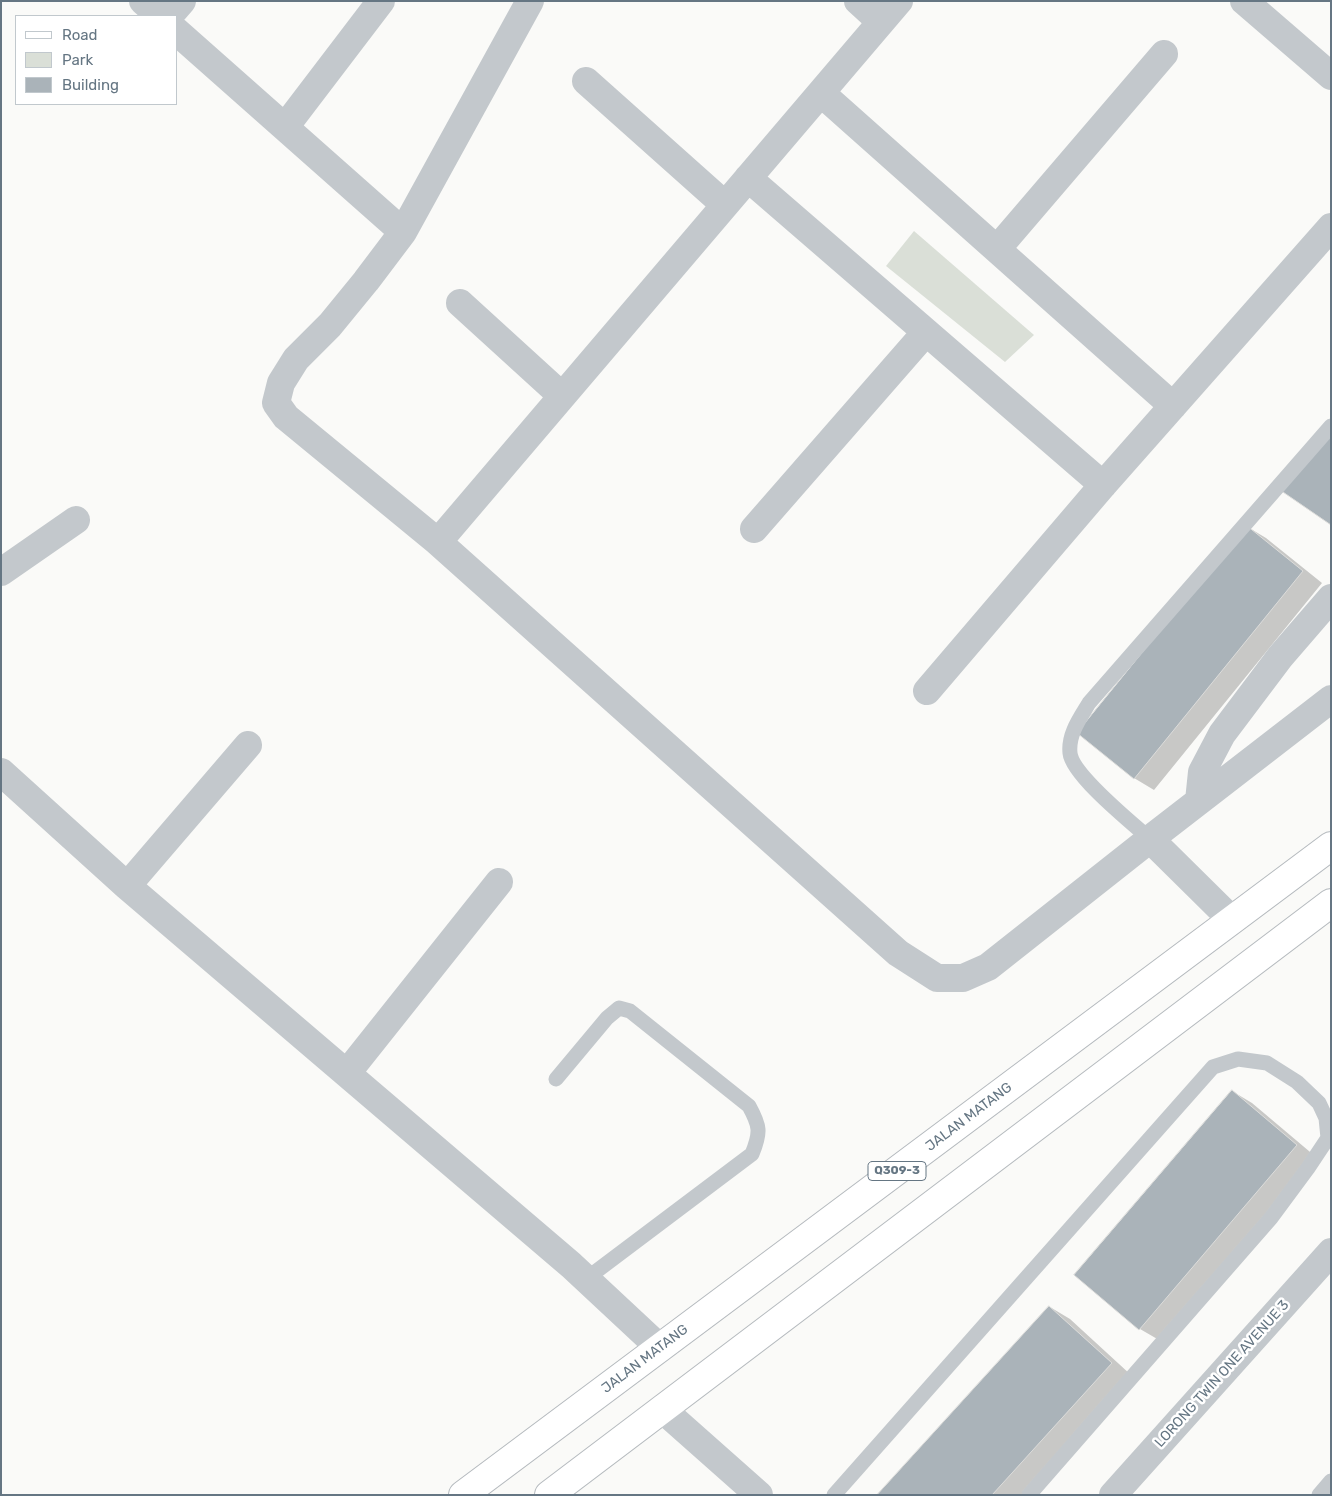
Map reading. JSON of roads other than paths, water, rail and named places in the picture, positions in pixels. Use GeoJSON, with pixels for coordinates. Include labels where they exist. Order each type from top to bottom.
{"type":"FeatureCollection","features":[{"type":"Feature","properties":{"kind":"main road","name":"JALAN MATANG"},"geometry":{"type":"LineString","coordinates":[[464,1495],[1331,846]]}},
{"type":"Feature","properties":{"kind":"main road"},"geometry":{"type":"LineString","coordinates":[[549,1495],[1331,903]]}},
{"type":"Feature","properties":{"kind":"street"},"geometry":{"type":"LineString","coordinates":[[143,1],[159,15]]}},
{"type":"Feature","properties":{"kind":"street"},"geometry":{"type":"LineString","coordinates":[[171,15],[182,1]]}},
{"type":"Feature","properties":{"kind":"street"},"geometry":{"type":"LineString","coordinates":[[285,127],[381,1]]}},
{"type":"Feature","properties":{"kind":"street"},"geometry":{"type":"LineString","coordinates":[[530,1],[403,232],[330,325],[296,359],[281,383],[276,403],[286,417],[438,542],[898,953],[937,978],[964,978],[988,967],[1331,699]]}},
{"type":"Feature","properties":{"kind":"street"},"geometry":{"type":"LineString","coordinates":[[858,1],[881,22]]}},
{"type":"Feature","properties":{"kind":"street"},"geometry":{"type":"LineString","coordinates":[[438,542],[899,1]]}},
{"type":"Feature","properties":{"kind":"street"},"geometry":{"type":"LineString","coordinates":[[1244,1],[1331,76]]}},
{"type":"Feature","properties":{"kind":"street"},"geometry":{"type":"LineString","coordinates":[[178,33],[403,232]]}},
{"type":"Feature","properties":{"kind":"street"},"geometry":{"type":"LineString","coordinates":[[997,249],[1164,54]]}},
{"type":"Feature","properties":{"kind":"street"},"geometry":{"type":"LineString","coordinates":[[586,81],[725,205]]}},
{"type":"Feature","properties":{"kind":"street"},"geometry":{"type":"LineString","coordinates":[[821,93],[1173,406]]}},
{"type":"Feature","properties":{"kind":"street"},"geometry":{"type":"LineString","coordinates":[[748,178],[1103,485]]}},
{"type":"Feature","properties":{"kind":"street"},"geometry":{"type":"LineString","coordinates":[[927,691],[1103,485],[1331,227]]}},
{"type":"Feature","properties":{"kind":"street"},"geometry":{"type":"LineString","coordinates":[[460,302],[562,396]]}},
{"type":"Feature","properties":{"kind":"street"},"geometry":{"type":"LineString","coordinates":[[754,529],[926,332]]}},
{"type":"Feature","properties":{"kind":"street"},"geometry":{"type":"LineString","coordinates":[[1,572],[76,520]]}},
{"type":"Feature","properties":{"kind":"street"},"geometry":{"type":"LineString","coordinates":[[1199,801],[1202,772],[1222,734],[1280,657],[1331,598]]}},
{"type":"Feature","properties":{"kind":"street"},"geometry":{"type":"LineString","coordinates":[[127,886],[248,745]]}},
{"type":"Feature","properties":{"kind":"street"},"geometry":{"type":"LineString","coordinates":[[1,772],[127,886],[586,1279],[660,1348]]}},
{"type":"Feature","properties":{"kind":"street"},"geometry":{"type":"LineString","coordinates":[[1150,839],[1232,920]]}},
{"type":"Feature","properties":{"kind":"street"},"geometry":{"type":"LineString","coordinates":[[347,1073],[499,882]]}},
{"type":"Feature","properties":{"kind":"street","name":"LORONG TWIN ONE AVENUE 3"},"geometry":{"type":"LineString","coordinates":[[1113,1495],[1331,1252]]}},
{"type":"Feature","properties":{"kind":"street"},"geometry":{"type":"LineString","coordinates":[[662,1409],[759,1495]]}},
{"type":"Feature","properties":{"kind":"lane"},"geometry":{"type":"LineString","coordinates":[[1150,839],[1086,782],[1070,754],[1071,735],[1088,703],[1331,426]]}},
{"type":"Feature","properties":{"kind":"lane"},"geometry":{"type":"LineString","coordinates":[[556,1079],[606,1018],[619,1008],[630,1011],[749,1106],[757,1121],[758,1138],[752,1154],[586,1279]]}},
{"type":"Feature","properties":{"kind":"lane"},"geometry":{"type":"LineString","coordinates":[[834,1495],[1213,1067],[1238,1059],[1267,1063],[1297,1082],[1319,1103],[1326,1118],[1328,1138],[1271,1218],[1029,1495]]}},
{"type":"Feature","properties":{"kind":"lane"},"geometry":{"type":"LineString","coordinates":[[1318,1495],[1331,1481]]}}]}
